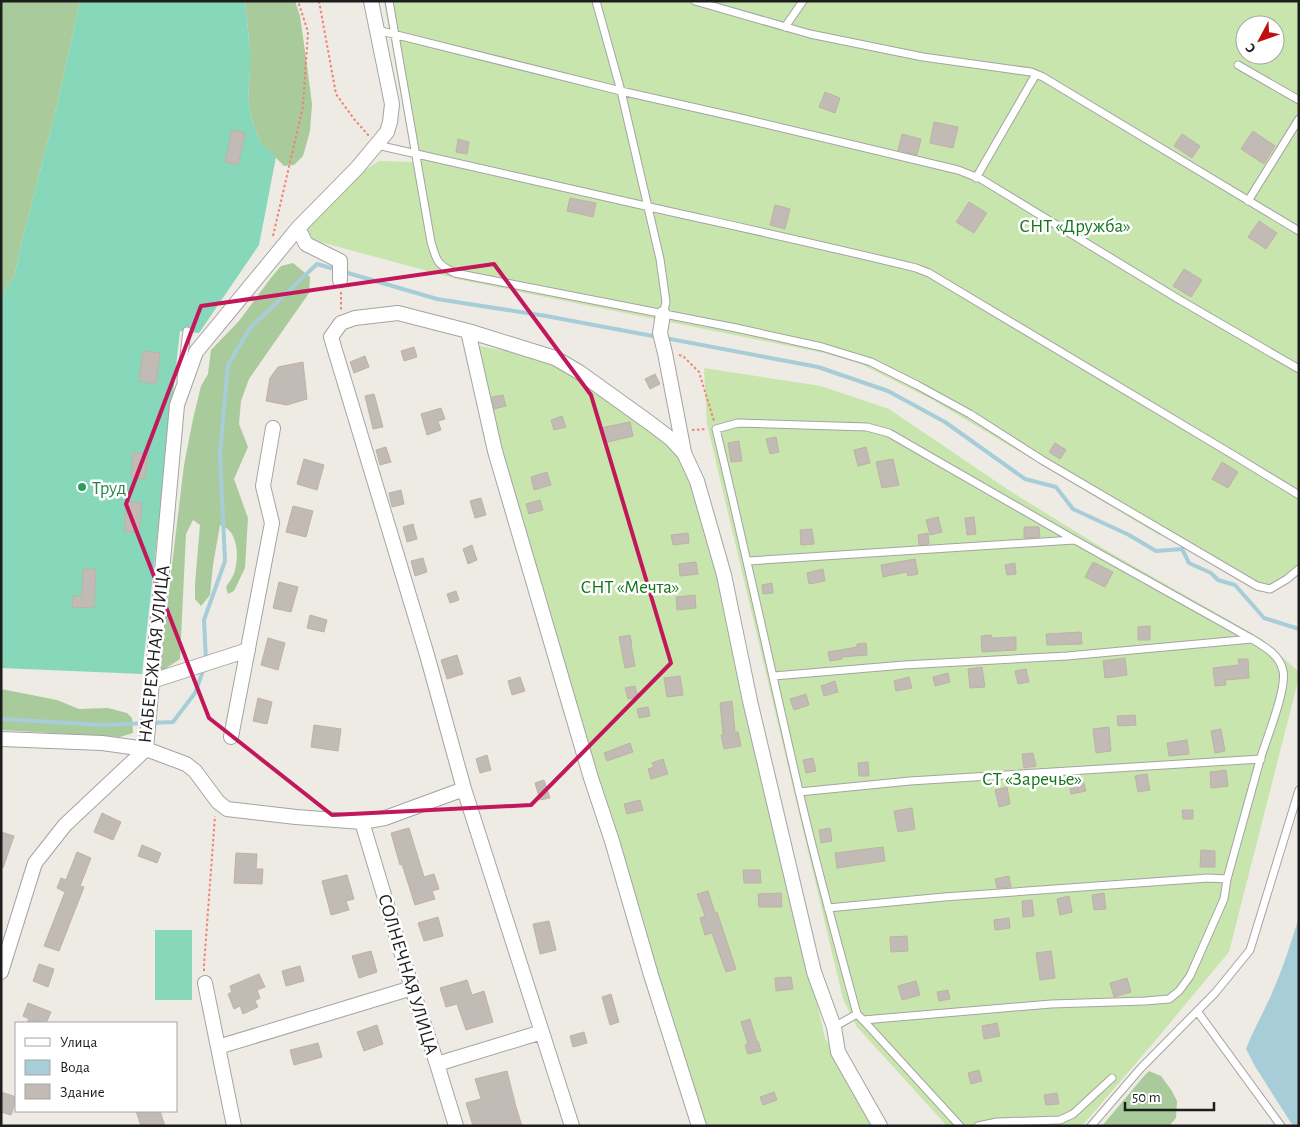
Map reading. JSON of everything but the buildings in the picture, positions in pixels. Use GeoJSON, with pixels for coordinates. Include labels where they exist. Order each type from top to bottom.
{"type":"FeatureCollection","features":[{"type":"Feature","properties":{"kind":"street","name":"НАБЕРЕЖНАЯ УЛИЦА"},"geometry":{"type":"LineString","coordinates":[[1,972],[35,863],[64,825],[146,749],[152,681],[151,641],[177,405],[196,352],[298,228],[358,168],[387,132],[392,104],[371,1]]}},
{"type":"Feature","properties":{"kind":"street"},"geometry":{"type":"LineString","coordinates":[[298,228],[306,244],[340,262],[340,280]]}},
{"type":"Feature","properties":{"kind":"street"},"geometry":{"type":"LineString","coordinates":[[572,1126],[464,789],[424,646],[331,337],[341,323],[355,318],[398,313],[468,331],[554,358],[580,372],[650,423],[671,439],[684,453]]}},
{"type":"Feature","properties":{"kind":"street"},"geometry":{"type":"LineString","coordinates":[[663,314],[660,333],[684,453],[697,481],[724,575],[750,702],[814,972],[834,1027],[838,1052],[880,1126]]}},
{"type":"Feature","properties":{"kind":"street"},"geometry":{"type":"LineString","coordinates":[[468,331],[497,460],[591,778],[699,1126]]}},
{"type":"Feature","properties":{"kind":"street"},"geometry":{"type":"LineString","coordinates":[[231,737],[272,523],[263,486],[273,428]]}},
{"type":"Feature","properties":{"kind":"street"},"geometry":{"type":"LineString","coordinates":[[152,681],[248,650]]}},
{"type":"Feature","properties":{"kind":"street"},"geometry":{"type":"LineString","coordinates":[[1,739],[102,743],[146,749],[186,764],[196,771],[218,802],[227,809],[296,817],[362,822],[385,818],[464,789]]}},
{"type":"Feature","properties":{"kind":"street","name":"СОЛНЕЧНАЯ УЛИЦА"},"geometry":{"type":"LineString","coordinates":[[362,822],[456,1126]]}},
{"type":"Feature","properties":{"kind":"street"},"geometry":{"type":"LineString","coordinates":[[205,983],[234,1126]]}},
{"type":"Feature","properties":{"kind":"street"},"geometry":{"type":"LineString","coordinates":[[218,1047],[412,988]]}},
{"type":"Feature","properties":{"kind":"street"},"geometry":{"type":"LineString","coordinates":[[437,1064],[542,1032]]}},
{"type":"Feature","properties":{"kind":"lane"},"geometry":{"type":"LineString","coordinates":[[389,1],[431,242],[437,260],[442,267],[455,274],[736,328],[822,347],[871,362],[970,414],[1042,460],[1257,586],[1270,589],[1299,569]]}},
{"type":"Feature","properties":{"kind":"lane"},"geometry":{"type":"LineString","coordinates":[[596,1],[649,207],[660,259],[666,302],[663,314]]}},
{"type":"Feature","properties":{"kind":"lane"},"geometry":{"type":"LineString","coordinates":[[694,1],[810,34],[922,57],[1031,72],[1051,82],[1299,232]]}},
{"type":"Feature","properties":{"kind":"lane"},"geometry":{"type":"LineString","coordinates":[[785,27],[803,1]]}},
{"type":"Feature","properties":{"kind":"lane"},"geometry":{"type":"LineString","coordinates":[[376,30],[620,91],[958,170],[976,178],[1299,369]]}},
{"type":"Feature","properties":{"kind":"lane"},"geometry":{"type":"LineString","coordinates":[[1238,65],[1299,100]]}},
{"type":"Feature","properties":{"kind":"lane"},"geometry":{"type":"LineString","coordinates":[[976,178],[1036,74]]}},
{"type":"Feature","properties":{"kind":"lane"},"geometry":{"type":"LineString","coordinates":[[1248,201],[1299,119]]}},
{"type":"Feature","properties":{"kind":"lane"},"geometry":{"type":"LineString","coordinates":[[377,145],[916,268],[929,273],[1299,495]]}},
{"type":"Feature","properties":{"kind":"lane"},"geometry":{"type":"LineString","coordinates":[[177,405],[187,331]]}},
{"type":"Feature","properties":{"kind":"lane"},"geometry":{"type":"LineString","coordinates":[[862,1020],[1051,1004],[1169,999],[1179,991],[1190,976],[1224,899],[1227,879],[1260,759],[1284,686],[1284,672],[1280,662],[1272,653],[1252,639],[889,433],[867,427],[738,423],[716,429],[748,561],[799,792],[857,1014],[862,1020],[960,1126]]}},
{"type":"Feature","properties":{"kind":"lane"},"geometry":{"type":"LineString","coordinates":[[748,561],[1075,540]]}},
{"type":"Feature","properties":{"kind":"lane"},"geometry":{"type":"LineString","coordinates":[[774,676],[904,665],[1067,656],[1252,639]]}},
{"type":"Feature","properties":{"kind":"lane"},"geometry":{"type":"LineString","coordinates":[[799,792],[910,781],[1260,759]]}},
{"type":"Feature","properties":{"kind":"lane"},"geometry":{"type":"LineString","coordinates":[[1091,1126],[1140,1068],[1215,993],[1250,950],[1299,790]]}},
{"type":"Feature","properties":{"kind":"lane"},"geometry":{"type":"LineString","coordinates":[[828,908],[944,897],[1149,882],[1208,878],[1227,879]]}},
{"type":"Feature","properties":{"kind":"lane"},"geometry":{"type":"LineString","coordinates":[[1197,1011],[1281,1126]]}},
{"type":"Feature","properties":{"kind":"lane"},"geometry":{"type":"LineString","coordinates":[[834,1027],[857,1014]]}},
{"type":"Feature","properties":{"kind":"lane"},"geometry":{"type":"LineString","coordinates":[[978,1126],[997,1122],[1060,1120],[1073,1114],[1112,1078]]}},
{"type":"Feature","properties":{"kind":"path"},"geometry":{"type":"LineString","coordinates":[[273,240],[303,106],[308,32],[298,1]]}},
{"type":"Feature","properties":{"kind":"path"},"geometry":{"type":"LineString","coordinates":[[320,1],[336,94],[354,119],[377,145]]}},
{"type":"Feature","properties":{"kind":"path"},"geometry":{"type":"LineString","coordinates":[[340,280],[341,323]]}},
{"type":"Feature","properties":{"kind":"path"},"geometry":{"type":"LineString","coordinates":[[665,353],[683,356],[699,372],[716,429],[680,430]]}},
{"type":"Feature","properties":{"kind":"path"},"geometry":{"type":"LineString","coordinates":[[205,983],[204,965],[214,821],[218,802]]}},
{"type":"Feature","properties":{"kind":"highlighted area"},"geometry":{"type":"Polygon","coordinates":[[[494,264],[591,395],[671,663],[531,805],[332,815],[209,718],[126,504],[201,306],[494,264]]]}},
{"type":"Feature","properties":{"kind":"green space"},"geometry":{"type":"Polygon","coordinates":[[[1,1],[80,1],[58,101],[14,277],[1,296],[1,1]]]}},
{"type":"Feature","properties":{"kind":"green space","name":"Труд"},"geometry":{"type":"Polygon","coordinates":[[[80,1],[245,1],[250,50],[248,98],[251,117],[260,142],[276,157],[259,245],[199,333],[180,331],[142,674],[1,668],[1,296],[14,277],[58,101],[80,1]]]}},
{"type":"Feature","properties":{"kind":"green space"},"geometry":{"type":"Polygon","coordinates":[[[245,1],[295,1],[300,16],[312,104],[310,131],[303,156],[294,165],[284,166],[260,142],[251,117],[248,98],[250,50],[245,1]]]}},
{"type":"Feature","properties":{"kind":"green space","name":"СНТ «Дружба»"},"geometry":{"type":"Polygon","coordinates":[[[384,1],[1299,1],[1299,571],[1270,589],[1257,586],[1172,535],[1159,535],[933,400],[861,364],[824,353],[461,280],[313,240],[304,228],[357,175],[379,161],[413,162],[384,1]]]}},
{"type":"Feature","properties":{"kind":"green space"},"geometry":{"type":"Polygon","coordinates":[[[293,263],[310,277],[309,293],[249,379],[241,401],[239,424],[248,447],[234,479],[248,518],[245,568],[234,591],[228,594],[226,587],[233,577],[237,550],[234,537],[226,528],[220,525],[210,595],[201,606],[195,599],[200,525],[193,520],[186,534],[180,659],[159,673],[184,465],[201,386],[208,374],[211,350],[239,321],[281,266],[293,263]]]}},
{"type":"Feature","properties":{"kind":"green space","name":"СНТ «Мечта»"},"geometry":{"type":"Polygon","coordinates":[[[475,345],[551,360],[673,448],[688,472],[718,569],[825,1038],[876,1126],[704,1126],[501,473],[475,345]]]}},
{"type":"Feature","properties":{"kind":"green space","name":"СТ «Заречье»"},"geometry":{"type":"Polygon","coordinates":[[[704,368],[821,386],[889,409],[1010,491],[1104,549],[1262,639],[1299,672],[1229,952],[1082,1126],[947,1126],[857,1027],[843,999],[707,424],[704,368]]]}},
{"type":"Feature","properties":{"kind":"green space"},"geometry":{"type":"Polygon","coordinates":[[[1,689],[57,700],[79,709],[108,708],[127,713],[132,718],[133,733],[120,737],[1,730],[1,689]]]}},
{"type":"Feature","properties":{"kind":"green space"},"geometry":{"type":"Polygon","coordinates":[[[155,930],[192,930],[192,1000],[155,1000],[155,930]]]}},
{"type":"Feature","properties":{"kind":"green space"},"geometry":{"type":"Polygon","coordinates":[[[1149,1071],[1161,1076],[1172,1091],[1177,1101],[1176,1118],[1169,1126],[1102,1126],[1144,1076],[1149,1071]]]}},
{"type":"Feature","properties":{"kind":"water"},"geometry":{"type":"Polygon","coordinates":[[[1299,917],[1299,1126],[1293,1126],[1246,1049],[1276,984],[1299,917]]]}},
{"type":"Feature","properties":{"kind":"waterway"},"geometry":{"type":"LineString","coordinates":[[206,661],[204,620],[225,561],[220,454],[228,365],[250,328],[317,264],[437,299],[546,316],[658,337]]}},
{"type":"Feature","properties":{"kind":"waterway"},"geometry":{"type":"LineString","coordinates":[[665,338],[818,367],[888,391],[945,422],[1025,479],[1056,487],[1073,509],[1129,535],[1156,551],[1182,549],[1189,563],[1211,573],[1218,580],[1235,585],[1264,618],[1299,629]]}},
{"type":"Feature","properties":{"kind":"waterway"},"geometry":{"type":"LineString","coordinates":[[1,719],[102,725],[173,722],[195,693],[204,668]]}},
{"type":"Feature","properties":{"kind":"place","name":"Труд"},"geometry":{"type":"Point","coordinates":[82,487]}}]}
